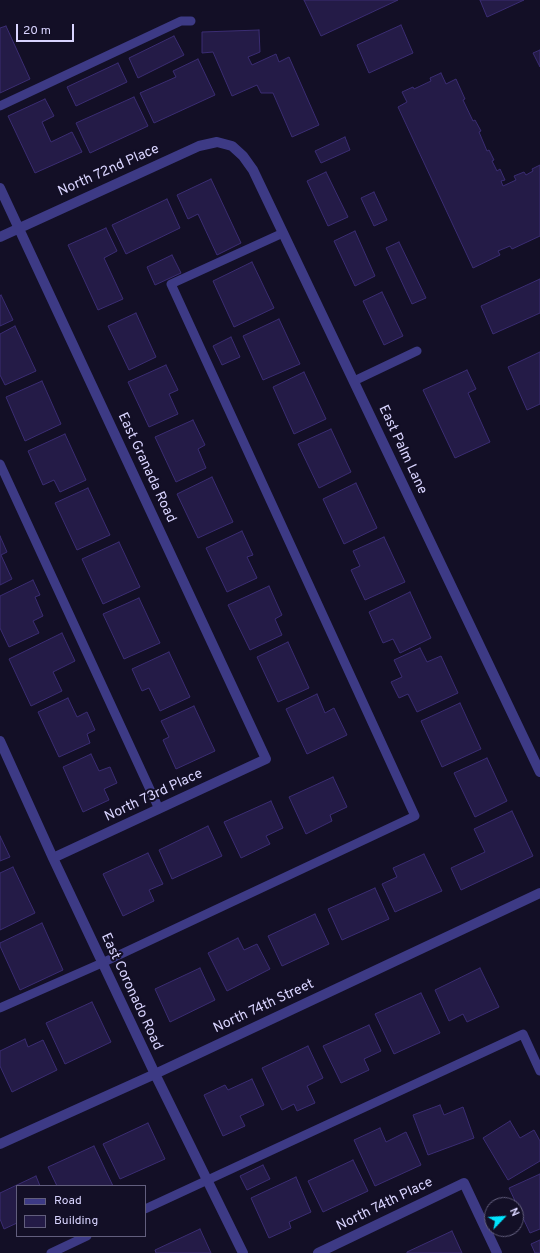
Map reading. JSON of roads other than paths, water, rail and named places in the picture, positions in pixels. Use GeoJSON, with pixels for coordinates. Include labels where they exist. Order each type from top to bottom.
{"type":"FeatureCollection","features":[{"type":"Feature","properties":{"kind":"street","name":"North 72nd Place"},"geometry":{"type":"LineString","coordinates":[[0,237],[199,146],[218,142],[232,146]]}},
{"type":"Feature","properties":{"kind":"street","name":"East Palm Lane"},"geometry":{"type":"LineString","coordinates":[[232,146],[243,156],[253,170],[540,772]]}},
{"type":"Feature","properties":{"kind":"street","name":"East Granada Road"},"geometry":{"type":"LineString","coordinates":[[0,188],[266,759]]}},
{"type":"Feature","properties":{"kind":"street","name":"East Coronado Road"},"geometry":{"type":"LineString","coordinates":[[0,741],[102,963],[242,1253]]}},
{"type":"Feature","properties":{"kind":"street","name":"North 73rd Place"},"geometry":{"type":"LineString","coordinates":[[53,858],[266,759]]}},
{"type":"Feature","properties":{"kind":"street","name":"North 74th Street"},"geometry":{"type":"LineString","coordinates":[[0,1144],[155,1074],[540,893]]}},
{"type":"Feature","properties":{"kind":"street","name":"North 74th Place"},"geometry":{"type":"LineString","coordinates":[[318,1253],[464,1183],[497,1253]]}},
{"type":"Feature","properties":{"kind":"lane"},"geometry":{"type":"LineString","coordinates":[[0,106],[181,21],[191,20]]}},
{"type":"Feature","properties":{"kind":"lane"},"geometry":{"type":"LineString","coordinates":[[0,1008],[102,963],[415,816],[171,284],[283,232]]}},
{"type":"Feature","properties":{"kind":"lane"},"geometry":{"type":"LineString","coordinates":[[354,382],[417,351]]}},
{"type":"Feature","properties":{"kind":"lane"},"geometry":{"type":"LineString","coordinates":[[0,464],[159,809]]}},
{"type":"Feature","properties":{"kind":"lane"},"geometry":{"type":"LineString","coordinates":[[146,1209],[523,1034],[540,1071]]}},
{"type":"Feature","properties":{"kind":"lane"},"geometry":{"type":"LineString","coordinates":[[51,1253],[85,1237]]}}]}
